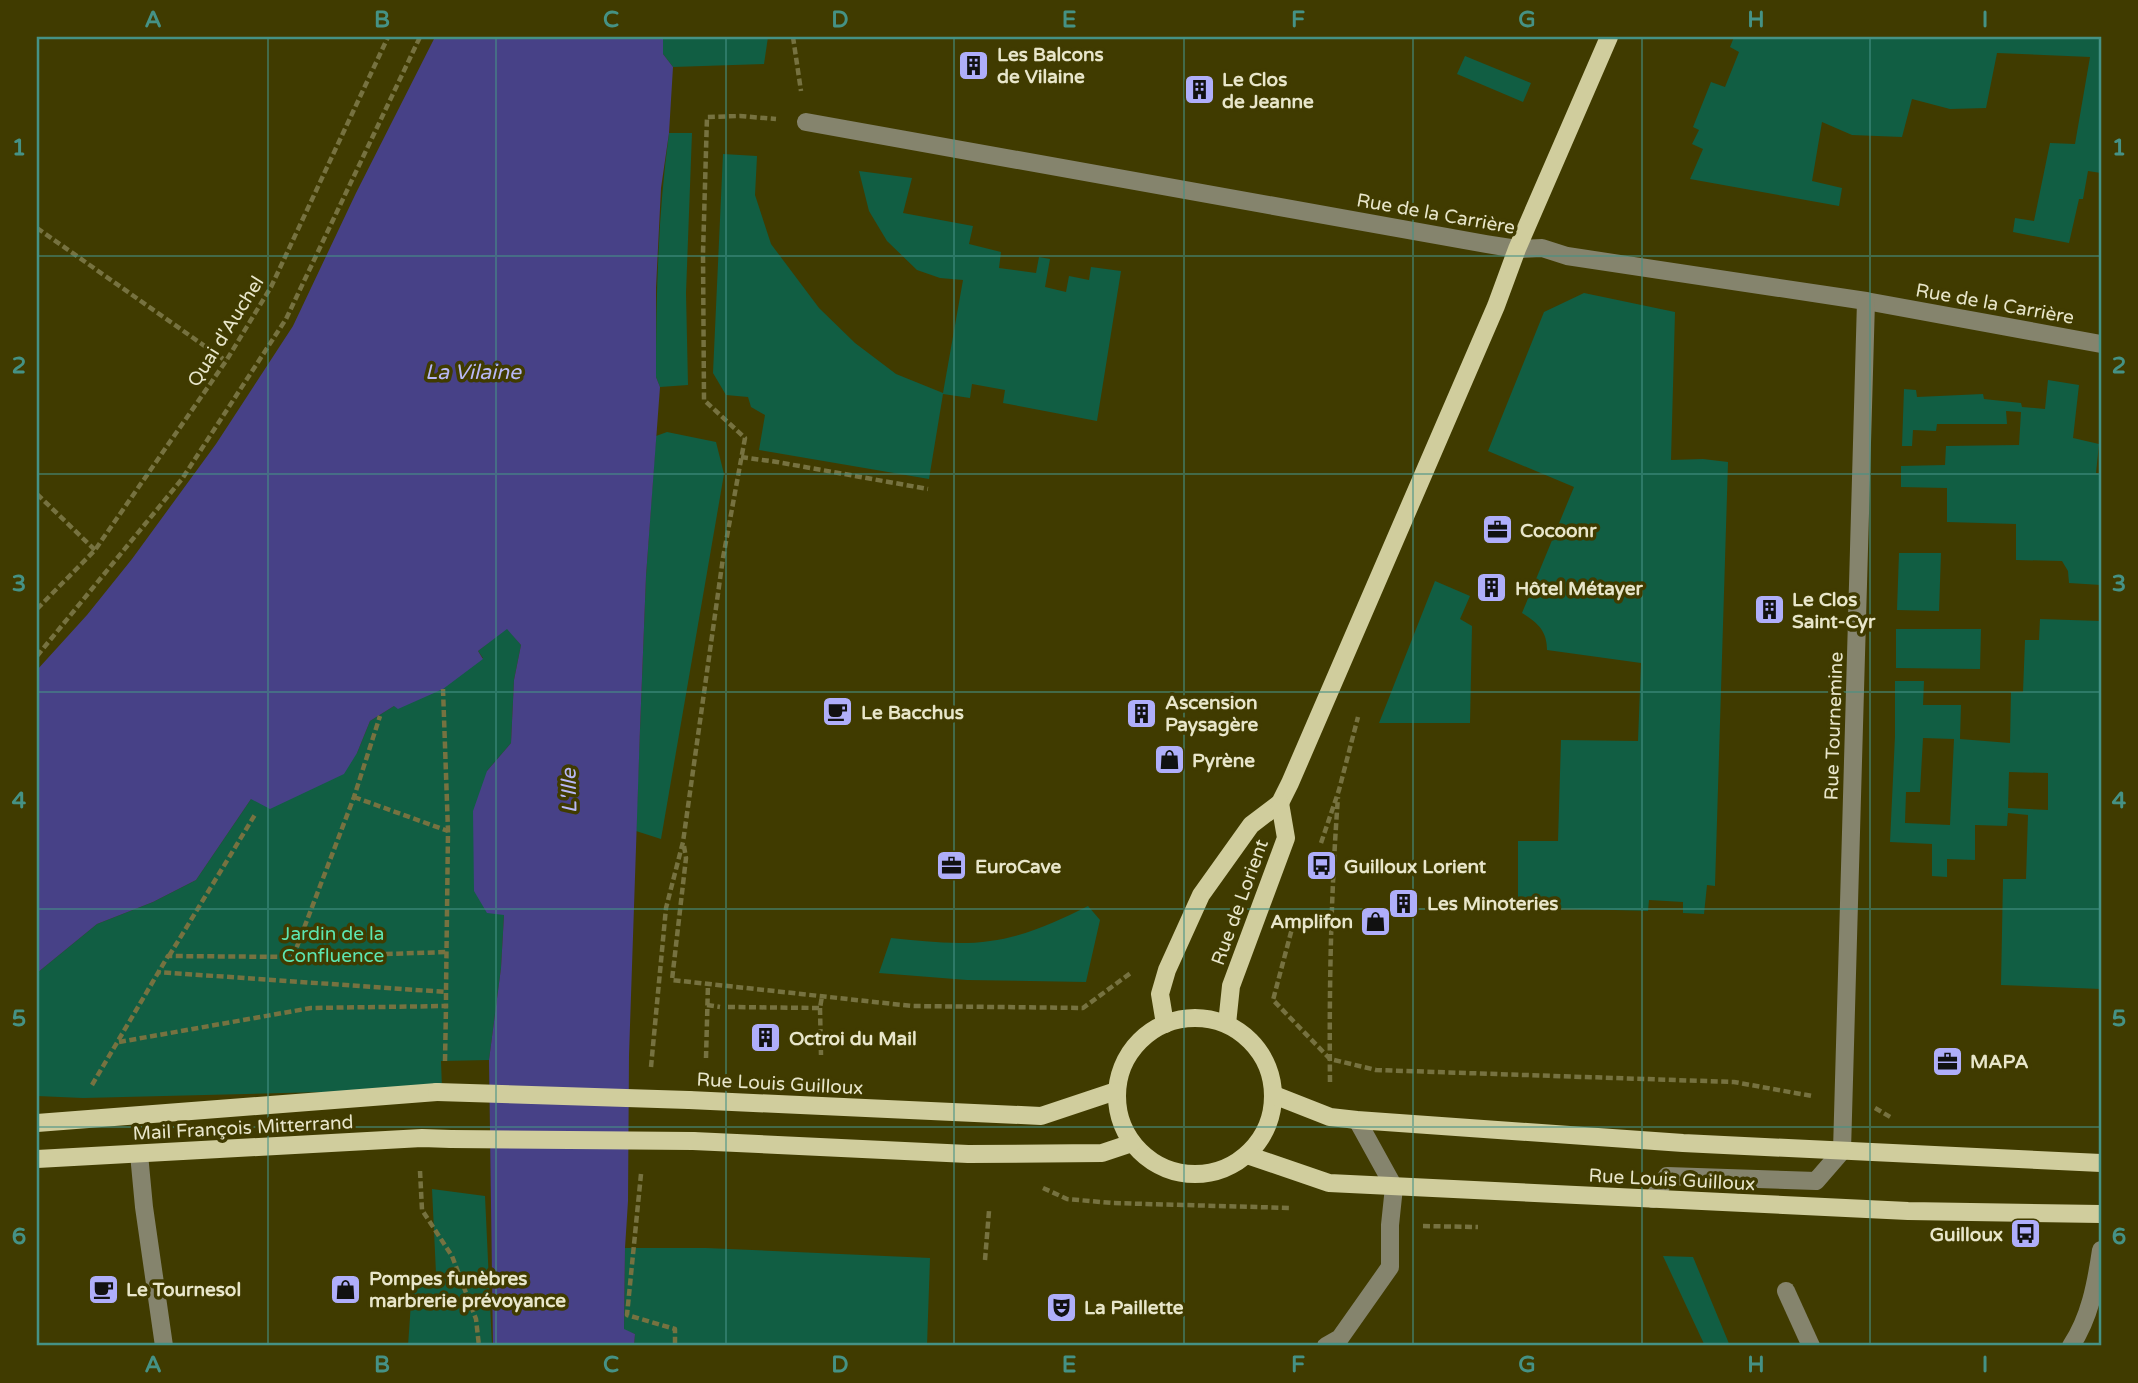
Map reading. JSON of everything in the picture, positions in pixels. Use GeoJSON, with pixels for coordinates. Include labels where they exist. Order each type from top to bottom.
{"type":"FeatureCollection","features":[{"type":"Feature","properties":{"kind":"main road"},"geometry":{"type":"LineString","coordinates":[[1280,803],[1496,306],[1517,249],[1609,37]]}},
{"type":"Feature","properties":{"kind":"main road","name":"Rue de Lorient"},"geometry":{"type":"LineString","coordinates":[[1165,1024],[1160,994],[1167,970],[1201,895],[1251,825],[1280,803],[1286,838],[1231,986],[1227,1024]]}},
{"type":"Feature","properties":{"kind":"main road"},"geometry":{"type":"LineString","coordinates":[[1186,1018],[1207,1018],[1227,1024],[1245,1035],[1259,1051],[1269,1072],[1274,1095],[1271,1118],[1261,1139],[1247,1155],[1226,1169],[1203,1175],[1181,1174],[1159,1166],[1140,1153],[1132,1143],[1118,1112],[1116,1091],[1121,1069],[1132,1050],[1147,1035],[1165,1024],[1186,1018]]}},
{"type":"Feature","properties":{"kind":"main road","name":"Rue Louis Guilloux"},"geometry":{"type":"LineString","coordinates":[[437,1093],[689,1100],[1041,1116],[1116,1091]]}},
{"type":"Feature","properties":{"kind":"main road","name":"Mail François Mitterrand"},"geometry":{"type":"LineString","coordinates":[[37,1123],[437,1093]]}},
{"type":"Feature","properties":{"kind":"main road","name":"Rue Louis Guilloux"},"geometry":{"type":"LineString","coordinates":[[1274,1095],[1330,1117],[1357,1120],[1684,1143],[2101,1163]]}},
{"type":"Feature","properties":{"kind":"main road","name":"Mail François Mitterrand"},"geometry":{"type":"LineString","coordinates":[[37,1159],[422,1138],[693,1141],[968,1154],[1102,1153],[1132,1143]]}},
{"type":"Feature","properties":{"kind":"main road","name":"Rue Louis Guilloux"},"geometry":{"type":"LineString","coordinates":[[1247,1155],[1329,1183],[1908,1210],[2101,1214]]}},
{"type":"Feature","properties":{"kind":"street","name":"Rue de la Carrière"},"geometry":{"type":"LineString","coordinates":[[806,122],[1517,249],[1542,248],[1567,256],[1866,301],[2101,344]]}},
{"type":"Feature","properties":{"kind":"street","name":"Rue Tournemine"},"geometry":{"type":"LineString","coordinates":[[1842,1151],[1866,301]]}},
{"type":"Feature","properties":{"kind":"street"},"geometry":{"type":"LineString","coordinates":[[1326,1346],[1340,1338],[1390,1267],[1394,1187],[1357,1120]]}},
{"type":"Feature","properties":{"kind":"street"},"geometry":{"type":"LineString","coordinates":[[1653,1199],[1667,1176],[1816,1181],[1842,1151]]}},
{"type":"Feature","properties":{"kind":"street"},"geometry":{"type":"LineString","coordinates":[[139,1154],[164,1346]]}},
{"type":"Feature","properties":{"kind":"street"},"geometry":{"type":"LineString","coordinates":[[2071,1346],[2082,1329],[2095,1285],[2101,1250]]}},
{"type":"Feature","properties":{"kind":"street"},"geometry":{"type":"LineString","coordinates":[[1786,1291],[1811,1346]]}},
{"type":"Feature","properties":{"kind":"path","name":"Quai d'Auchel"},"geometry":{"type":"LineString","coordinates":[[37,609],[95,550],[226,361],[271,287],[388,37]]}},
{"type":"Feature","properties":{"kind":"path"},"geometry":{"type":"LineString","coordinates":[[37,656],[182,479],[286,319],[420,37]]}},
{"type":"Feature","properties":{"kind":"path"},"geometry":{"type":"LineString","coordinates":[[666,908],[683,842],[723,558],[745,438],[704,400],[703,253],[707,117],[740,116],[806,122],[793,37]]}},
{"type":"Feature","properties":{"kind":"path"},"geometry":{"type":"LineString","coordinates":[[37,228],[226,361]]}},
{"type":"Feature","properties":{"kind":"path"},"geometry":{"type":"LineString","coordinates":[[741,457],[777,461],[928,489]]}},
{"type":"Feature","properties":{"kind":"path"},"geometry":{"type":"LineString","coordinates":[[37,494],[95,550]]}},
{"type":"Feature","properties":{"kind":"path"},"geometry":{"type":"LineString","coordinates":[[443,689],[448,831],[445,1045]]}},
{"type":"Feature","properties":{"kind":"path"},"geometry":{"type":"LineString","coordinates":[[293,957],[354,797],[380,716]]}},
{"type":"Feature","properties":{"kind":"path"},"geometry":{"type":"LineString","coordinates":[[1317,855],[1339,790],[1331,893],[1330,1059]]}},
{"type":"Feature","properties":{"kind":"path"},"geometry":{"type":"LineString","coordinates":[[354,797],[448,831]]}},
{"type":"Feature","properties":{"kind":"path"},"geometry":{"type":"LineString","coordinates":[[256,813],[157,972],[119,1042],[312,1008],[446,1006]]}},
{"type":"Feature","properties":{"kind":"path"},"geometry":{"type":"LineString","coordinates":[[672,980],[686,858],[683,842]]}},
{"type":"Feature","properties":{"kind":"path"},"geometry":{"type":"LineString","coordinates":[[1294,920],[1273,1000],[1330,1059],[1376,1070],[1734,1082],[1843,1101]]}},
{"type":"Feature","properties":{"kind":"path"},"geometry":{"type":"LineString","coordinates":[[168,956],[293,957],[448,952]]}},
{"type":"Feature","properties":{"kind":"path"},"geometry":{"type":"LineString","coordinates":[[157,972],[446,992]]}},
{"type":"Feature","properties":{"kind":"path"},"geometry":{"type":"LineString","coordinates":[[660,977],[912,1006],[1083,1008],[1119,982]]}},
{"type":"Feature","properties":{"kind":"path"},"geometry":{"type":"LineString","coordinates":[[706,1058],[708,984]]}},
{"type":"Feature","properties":{"kind":"path"},"geometry":{"type":"LineString","coordinates":[[821,1055],[822,996]]}},
{"type":"Feature","properties":{"kind":"path"},"geometry":{"type":"LineString","coordinates":[[707,1005],[720,1007]]}},
{"type":"Feature","properties":{"kind":"path"},"geometry":{"type":"LineString","coordinates":[[728,1007],[820,1008]]}},
{"type":"Feature","properties":{"kind":"path"},"geometry":{"type":"LineString","coordinates":[[422,1138],[419,1176],[422,1210],[452,1256],[476,1318],[479,1346]]}},
{"type":"Feature","properties":{"kind":"path"},"geometry":{"type":"LineString","coordinates":[[1068,1199],[1112,1203],[1300,1208]]}},
{"type":"Feature","properties":{"kind":"path"},"geometry":{"type":"LineString","coordinates":[[985,1260],[989,1211]]}},
{"type":"Feature","properties":{"kind":"path"},"geometry":{"type":"LineString","coordinates":[[650,1321],[675,1329],[675,1346]]}},
{"type":"Feature","properties":{"kind":"green space"},"geometry":{"type":"Polygon","coordinates":[[[663,37],[768,37],[764,64],[673,67],[663,54],[663,37]]]}},
{"type":"Feature","properties":{"kind":"green space"},"geometry":{"type":"Polygon","coordinates":[[[1734,37],[2101,37],[2101,173],[2088,171],[2083,199],[2079,199],[2069,243],[2013,232],[2015,218],[2034,221],[2050,143],[2075,144],[2090,57],[1997,53],[1986,108],[1950,109],[1912,99],[1902,137],[1852,135],[1822,122],[1812,181],[1842,188],[1839,206],[1690,179],[1703,149],[1692,144],[1699,130],[1693,127],[1711,82],[1725,87],[1739,52],[1730,47],[1734,37]]]}},
{"type":"Feature","properties":{"kind":"green space"},"geometry":{"type":"Polygon","coordinates":[[[1465,56],[1531,83],[1523,102],[1457,74],[1465,56]]]}},
{"type":"Feature","properties":{"kind":"green space"},"geometry":{"type":"Polygon","coordinates":[[[669,133],[692,133],[686,293],[688,385],[660,387],[656,377],[657,285],[662,194],[669,133]]]}},
{"type":"Feature","properties":{"kind":"green space"},"geometry":{"type":"Polygon","coordinates":[[[723,154],[757,156],[755,195],[771,244],[819,308],[855,343],[896,374],[943,393],[963,280],[940,278],[917,270],[887,241],[869,211],[859,171],[912,178],[903,213],[973,226],[969,244],[1001,252],[999,268],[1036,273],[1039,257],[1050,259],[1045,287],[1066,292],[1069,276],[1089,280],[1091,267],[1121,271],[1097,421],[1003,403],[1005,390],[972,384],[970,398],[943,394],[929,479],[759,450],[765,415],[751,407],[748,397],[726,395],[713,373],[723,154]]]}},
{"type":"Feature","properties":{"kind":"green space"},"geometry":{"type":"Polygon","coordinates":[[[1584,293],[1675,312],[1671,460],[1703,459],[1728,462],[1715,886],[1707,885],[1704,914],[1683,913],[1683,902],[1649,900],[1648,911],[1518,907],[1518,841],[1558,841],[1561,740],[1638,741],[1641,663],[1547,650],[1540,628],[1522,613],[1574,487],[1488,451],[1544,312],[1584,293]]]}},
{"type":"Feature","properties":{"kind":"green space"},"geometry":{"type":"Polygon","coordinates":[[[2048,380],[2079,385],[2073,438],[2099,444],[2096,473],[2101,474],[2101,585],[2069,583],[2068,571],[2062,561],[2016,560],[2016,524],[1947,522],[1947,488],[1901,487],[1901,466],[1945,465],[1946,446],[2019,445],[2021,412],[2006,411],[2007,424],[1937,424],[1936,431],[1913,430],[1912,446],[1902,446],[1904,389],[1916,390],[1917,397],[1983,394],[1984,399],[2045,409],[2048,380]]]}},
{"type":"Feature","properties":{"kind":"green space"},"geometry":{"type":"Polygon","coordinates":[[[667,432],[716,442],[724,474],[661,839],[636,831],[646,576],[656,436],[667,432]]]}},
{"type":"Feature","properties":{"kind":"green space"},"geometry":{"type":"Polygon","coordinates":[[[1899,553],[1941,553],[1939,611],[1897,610],[1899,553]]]}},
{"type":"Feature","properties":{"kind":"green space"},"geometry":{"type":"Polygon","coordinates":[[[1435,581],[1470,596],[1460,619],[1472,626],[1470,723],[1379,723],[1435,581]]]}},
{"type":"Feature","properties":{"kind":"green space"},"geometry":{"type":"Polygon","coordinates":[[[2040,619],[2101,621],[2101,989],[2001,985],[2003,879],[2026,879],[2028,815],[2008,813],[2007,826],[1975,825],[1975,860],[1947,859],[1947,877],[1932,876],[1932,844],[1890,842],[1895,681],[1924,681],[1923,705],[1961,705],[1960,739],[2010,743],[2011,692],[2023,692],[2025,640],[2039,640],[2040,619]],[[1923,738],[1920,792],[1906,792],[1905,823],[1950,825],[1954,739],[1923,738]],[[2009,772],[2008,808],[2048,810],[2048,773],[2009,772]]]}},
{"type":"Feature","properties":{"kind":"green space","name":"Jardin de la Confluence"},"geometry":{"type":"Polygon","coordinates":[[[507,628],[521,645],[514,680],[511,743],[487,771],[504,915],[501,968],[489,1060],[441,1061],[442,1089],[83,1098],[37,1096],[37,973],[97,924],[153,902],[196,880],[251,799],[357,753],[370,721],[483,658],[478,651],[507,628]]]}},
{"type":"Feature","properties":{"kind":"green space"},"geometry":{"type":"Polygon","coordinates":[[[1896,629],[1981,629],[1980,669],[1896,668],[1896,629]]]}},
{"type":"Feature","properties":{"kind":"green space"},"geometry":{"type":"Polygon","coordinates":[[[1088,906],[1100,920],[1086,982],[967,980],[879,973],[891,938],[953,943],[1003,939],[1040,928],[1088,906]]]}},
{"type":"Feature","properties":{"kind":"green space"},"geometry":{"type":"Polygon","coordinates":[[[432,1189],[485,1196],[492,1346],[408,1346],[413,1274],[436,1273],[432,1189]]]}},
{"type":"Feature","properties":{"kind":"green space"},"geometry":{"type":"Polygon","coordinates":[[[625,1248],[706,1248],[930,1258],[927,1346],[634,1346],[635,1334],[624,1330],[625,1248]]]}},
{"type":"Feature","properties":{"kind":"green space"},"geometry":{"type":"Polygon","coordinates":[[[1663,1256],[1693,1257],[1730,1346],[1705,1346],[1663,1256]]]}},
{"type":"Feature","properties":{"kind":"water","name":"La Vilaine"},"geometry":{"type":"Polygon","coordinates":[[[435,37],[663,37],[663,54],[673,67],[669,133],[661,188],[656,288],[656,377],[660,387],[646,576],[629,1055],[624,1329],[635,1334],[634,1346],[493,1346],[489,1060],[501,968],[504,915],[487,913],[474,891],[473,811],[487,771],[511,743],[514,680],[521,645],[507,629],[478,651],[483,659],[443,689],[398,709],[394,706],[370,721],[357,753],[344,774],[270,809],[251,799],[196,880],[153,902],[97,924],[37,973],[37,670],[87,615],[132,559],[216,444],[293,326],[356,193],[435,37]]]}},
{"type":"Feature","properties":{"kind":"place","name":"Les Balcons de Vilaine"},"geometry":{"type":"Point","coordinates":[974,65]}},
{"type":"Feature","properties":{"kind":"place","name":"Le Clos de Jeanne"},"geometry":{"type":"Point","coordinates":[1199,90]}},
{"type":"Feature","properties":{"kind":"place","name":"Cocoonr"},"geometry":{"type":"Point","coordinates":[1497,530]}},
{"type":"Feature","properties":{"kind":"place","name":"Hôtel Métayer"},"geometry":{"type":"Point","coordinates":[1492,588]}},
{"type":"Feature","properties":{"kind":"place","name":"Le Clos Saint-Cyr"},"geometry":{"type":"Point","coordinates":[1769,610]}},
{"type":"Feature","properties":{"kind":"place","name":"Le Bacchus"},"geometry":{"type":"Point","coordinates":[838,712]}},
{"type":"Feature","properties":{"kind":"place","name":"Ascension Paysagère"},"geometry":{"type":"Point","coordinates":[1142,713]}},
{"type":"Feature","properties":{"kind":"place","name":"Pyrène"},"geometry":{"type":"Point","coordinates":[1169,760]}},
{"type":"Feature","properties":{"kind":"place","name":"EuroCave"},"geometry":{"type":"Point","coordinates":[952,866]}},
{"type":"Feature","properties":{"kind":"place","name":"Guilloux Lorient"},"geometry":{"type":"Point","coordinates":[1321,866]}},
{"type":"Feature","properties":{"kind":"place","name":"Les Minoteries"},"geometry":{"type":"Point","coordinates":[1404,903]}},
{"type":"Feature","properties":{"kind":"place","name":"Amplifon"},"geometry":{"type":"Point","coordinates":[1376,921]}},
{"type":"Feature","properties":{"kind":"place","name":"Octroi du Mail"},"geometry":{"type":"Point","coordinates":[766,1038]}},
{"type":"Feature","properties":{"kind":"place","name":"MAPA"},"geometry":{"type":"Point","coordinates":[1947,1061]}},
{"type":"Feature","properties":{"kind":"place","name":"Guilloux"},"geometry":{"type":"Point","coordinates":[2026,1234]}},
{"type":"Feature","properties":{"kind":"place","name":"Le Tournesol"},"geometry":{"type":"Point","coordinates":[103,1289]}},
{"type":"Feature","properties":{"kind":"place","name":"Pompes funèbres marbrerie prévoyance"},"geometry":{"type":"Point","coordinates":[346,1289]}},
{"type":"Feature","properties":{"kind":"place","name":"La Paillette"},"geometry":{"type":"Point","coordinates":[1061,1307]}},
{"type":"Feature","properties":{"kind":"water label","name":"L'Ille"},"geometry":{"type":"Point","coordinates":[569,791]}}]}
